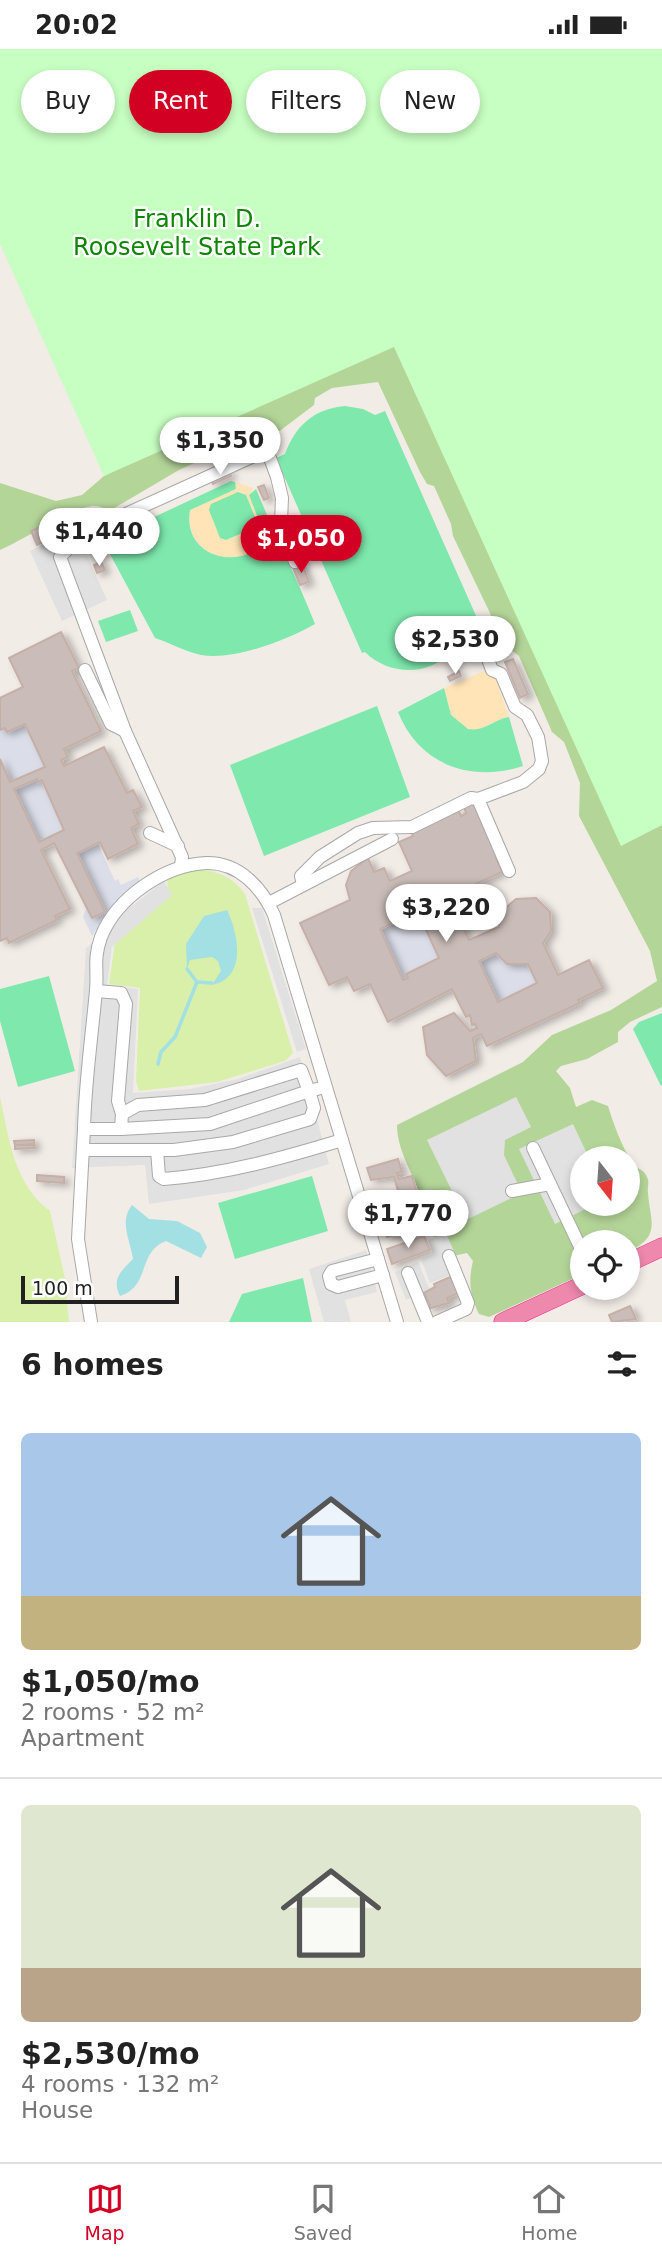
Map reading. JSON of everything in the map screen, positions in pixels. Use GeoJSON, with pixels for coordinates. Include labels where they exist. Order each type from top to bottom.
{"type":"FeatureCollection","features":[{"type":"Feature","properties":{"kind":"highway"},"geometry":{"type":"LineString","coordinates":[[640,1257],[662,1247]]}},
{"type":"Feature","properties":{"kind":"highway"},"geometry":{"type":"LineString","coordinates":[[503,1322],[570,1291]]}},
{"type":"Feature","properties":{"kind":"lane"},"geometry":{"type":"LineString","coordinates":[[181,867],[182,856],[125,731],[60,557],[82,534],[267,450],[278,477],[282,498],[281,521],[295,562]]}},
{"type":"Feature","properties":{"kind":"lane"},"geometry":{"type":"LineString","coordinates":[[303,884],[300,876],[320,857],[358,833],[373,828],[412,827],[471,798],[478,799],[523,782],[540,769],[542,761],[538,737],[527,715],[514,707],[501,674],[492,670],[483,646]]}},
{"type":"Feature","properties":{"kind":"lane"},"geometry":{"type":"LineString","coordinates":[[85,670],[111,724],[125,731]]}},
{"type":"Feature","properties":{"kind":"lane"},"geometry":{"type":"LineString","coordinates":[[478,799],[509,871]]}},
{"type":"Feature","properties":{"kind":"lane"},"geometry":{"type":"LineString","coordinates":[[150,833],[178,846]]}},
{"type":"Feature","properties":{"kind":"lane"},"geometry":{"type":"LineString","coordinates":[[269,903],[392,839]]}},
{"type":"Feature","properties":{"kind":"lane"},"geometry":{"type":"LineString","coordinates":[[91,1322],[78,1239],[91,1011],[96,991],[93,964],[102,935],[121,908],[158,876],[181,867],[209,863],[236,870],[254,882],[269,903],[397,1322]]}},
{"type":"Feature","properties":{"kind":"lane"},"geometry":{"type":"LineString","coordinates":[[96,991],[121,993],[126,1004],[118,1101],[122,1114],[121,1129]]}},
{"type":"Feature","properties":{"kind":"lane"},"geometry":{"type":"LineString","coordinates":[[122,1114],[138,1105],[205,1100],[318,1066]]}},
{"type":"Feature","properties":{"kind":"lane"},"geometry":{"type":"LineString","coordinates":[[301,1070],[314,1114]]}},
{"type":"Feature","properties":{"kind":"lane"},"geometry":{"type":"LineString","coordinates":[[84,1129],[210,1124],[325,1087]]}},
{"type":"Feature","properties":{"kind":"lane"},"geometry":{"type":"LineString","coordinates":[[83,1150],[157,1150],[233,1142],[332,1110]]}},
{"type":"Feature","properties":{"kind":"lane"},"geometry":{"type":"LineString","coordinates":[[157,1150],[159,1176],[164,1179],[208,1176],[262,1164],[342,1140]]}},
{"type":"Feature","properties":{"kind":"lane"},"geometry":{"type":"LineString","coordinates":[[533,1148],[572,1230]]}},
{"type":"Feature","properties":{"kind":"lane"},"geometry":{"type":"LineString","coordinates":[[512,1191],[550,1184]]}},
{"type":"Feature","properties":{"kind":"lane"},"geometry":{"type":"LineString","coordinates":[[437,1322],[466,1309],[468,1303],[449,1256]]}},
{"type":"Feature","properties":{"kind":"lane"},"geometry":{"type":"LineString","coordinates":[[378,1259],[332,1271],[329,1276],[331,1284],[338,1287],[383,1275]]}},
{"type":"Feature","properties":{"kind":"lane"},"geometry":{"type":"LineString","coordinates":[[408,1273],[428,1322]]}},
{"type":"Feature","properties":{"kind":"green space","name":"Franklin D. Roosevelt State Park"},"geometry":{"type":"Polygon","coordinates":[[[0,49],[662,49],[662,825],[621,846],[394,347],[104,476],[0,244],[0,49]]]}},
{"type":"Feature","properties":{"kind":"green space"},"geometry":{"type":"Polygon","coordinates":[[[394,347],[662,802],[662,1007],[630,1022],[618,1032],[618,1042],[587,1059],[561,1066],[556,1071],[570,1088],[576,1107],[592,1100],[608,1106],[624,1146],[570,1146],[570,1216],[640,1216],[640,1169],[648,1179],[652,1227],[650,1234],[640,1245],[640,1230],[570,1230],[570,1280],[489,1317],[479,1314],[474,1301],[470,1282],[473,1261],[467,1253],[453,1256],[442,1240],[422,1232],[418,1217],[425,1211],[404,1157],[397,1125],[523,1062],[552,1035],[611,1010],[657,981],[650,951],[579,816],[580,783],[564,742],[552,732],[519,656],[498,640],[490,613],[453,536],[451,524],[434,486],[427,484],[420,472],[378,382],[332,388],[315,398],[314,405],[277,433],[260,433],[179,470],[111,510],[95,506],[75,511],[0,550],[0,483],[56,501],[82,495],[104,476],[364,348],[394,347]]]}},
{"type":"Feature","properties":{"kind":"green space"},"geometry":{"type":"Polygon","coordinates":[[[345,406],[363,409],[375,415],[385,411],[477,618],[468,624],[451,652],[431,666],[396,669],[374,660],[365,652],[362,653],[276,458],[285,454],[307,420],[324,411],[345,406]]]}},
{"type":"Feature","properties":{"kind":"green space"},"geometry":{"type":"Polygon","coordinates":[[[231,481],[235,482],[236,489],[190,510],[190,526],[195,539],[203,548],[228,557],[255,551],[267,542],[249,495],[256,489],[315,624],[244,652],[201,655],[155,638],[103,541],[231,481]]]}},
{"type":"Feature","properties":{"kind":"green space"},"geometry":{"type":"Polygon","coordinates":[[[238,492],[246,495],[257,522],[254,528],[226,540],[220,538],[209,510],[211,504],[238,492]]]}},
{"type":"Feature","properties":{"kind":"green space"},"geometry":{"type":"Polygon","coordinates":[[[130,610],[138,631],[106,642],[98,621],[130,610]]]}},
{"type":"Feature","properties":{"kind":"green space"},"geometry":{"type":"Polygon","coordinates":[[[444,688],[451,715],[468,729],[479,729],[509,717],[523,766],[504,771],[466,770],[433,757],[419,745],[398,712],[444,688]]]}},
{"type":"Feature","properties":{"kind":"green space"},"geometry":{"type":"Polygon","coordinates":[[[377,706],[410,797],[264,856],[230,765],[377,706]]]}},
{"type":"Feature","properties":{"kind":"green space"},"geometry":{"type":"Polygon","coordinates":[[[189,869],[221,874],[240,887],[245,894],[293,1053],[285,1061],[217,1082],[139,1091],[136,1081],[140,988],[109,984],[115,942],[168,896],[167,877],[189,869]]]}},
{"type":"Feature","properties":{"kind":"green space"},"geometry":{"type":"Polygon","coordinates":[[[49,976],[75,1071],[18,1087],[0,1021],[0,989],[49,976]]]}},
{"type":"Feature","properties":{"kind":"green space"},"geometry":{"type":"Polygon","coordinates":[[[662,1013],[661,1086],[633,1029],[639,1022],[662,1013]]]}},
{"type":"Feature","properties":{"kind":"green space"},"geometry":{"type":"Polygon","coordinates":[[[0,1097],[10,1144],[21,1174],[28,1188],[50,1211],[65,1279],[69,1322],[0,1322],[0,1097]]]}},
{"type":"Feature","properties":{"kind":"green space"},"geometry":{"type":"Polygon","coordinates":[[[312,1176],[328,1231],[235,1259],[218,1203],[312,1176]]]}},
{"type":"Feature","properties":{"kind":"green space"},"geometry":{"type":"Polygon","coordinates":[[[303,1278],[312,1322],[229,1322],[242,1294],[303,1278]]]}},
{"type":"Feature","properties":{"kind":"sand"},"geometry":{"type":"Polygon","coordinates":[[[235,482],[254,488],[249,495],[267,542],[242,556],[215,555],[204,549],[195,539],[190,526],[190,510],[236,489],[235,482]],[[240,495],[226,540],[253,529],[257,522],[240,495]]]}},
{"type":"Feature","properties":{"kind":"sand"},"geometry":{"type":"Polygon","coordinates":[[[484,671],[494,673],[509,717],[479,729],[468,729],[451,715],[444,688],[484,671]]]}},
{"type":"Feature","properties":{"kind":"shaded area"},"geometry":{"type":"Polygon","coordinates":[[[75,529],[107,600],[62,621],[30,551],[75,529]]]}},
{"type":"Feature","properties":{"kind":"shaded area"},"geometry":{"type":"Polygon","coordinates":[[[25,724],[45,767],[10,782],[0,759],[0,730],[5,728],[7,732],[25,724]]]}},
{"type":"Feature","properties":{"kind":"shaded area"},"geometry":{"type":"Polygon","coordinates":[[[37,779],[42,780],[64,830],[39,842],[14,789],[37,779]]]}},
{"type":"Feature","properties":{"kind":"shaded area"},"geometry":{"type":"Polygon","coordinates":[[[98,844],[115,881],[118,879],[121,885],[138,877],[140,881],[107,913],[92,936],[83,917],[86,909],[68,866],[80,860],[77,853],[98,844]]]}},
{"type":"Feature","properties":{"kind":"shaded area"},"geometry":{"type":"Polygon","coordinates":[[[164,881],[172,895],[112,947],[107,985],[138,989],[133,1093],[190,1089],[238,1079],[300,1057],[329,1164],[244,1190],[149,1204],[145,1165],[72,1168],[86,948],[106,934],[124,912],[164,881]]]}},
{"type":"Feature","properties":{"kind":"shaded area"},"geometry":{"type":"Polygon","coordinates":[[[252,908],[262,908],[306,1049],[297,1052],[252,908]]]}},
{"type":"Feature","properties":{"kind":"shaded area"},"geometry":{"type":"Polygon","coordinates":[[[416,908],[439,958],[406,973],[408,978],[403,980],[380,929],[414,912],[416,908]]]}},
{"type":"Feature","properties":{"kind":"shaded area"},"geometry":{"type":"Polygon","coordinates":[[[496,953],[507,964],[528,964],[537,983],[498,1002],[479,961],[496,953]]]}},
{"type":"Feature","properties":{"kind":"shaded area"},"geometry":{"type":"Polygon","coordinates":[[[516,1097],[531,1127],[505,1140],[504,1155],[522,1193],[466,1220],[427,1140],[516,1097]]]}},
{"type":"Feature","properties":{"kind":"shaded area"},"geometry":{"type":"Polygon","coordinates":[[[573,1124],[583,1146],[570,1146],[571,1216],[555,1224],[519,1149],[573,1124]]]}},
{"type":"Feature","properties":{"kind":"shaded area"},"geometry":{"type":"Polygon","coordinates":[[[446,1233],[462,1270],[430,1283],[421,1259],[433,1254],[428,1240],[446,1233]]]}},
{"type":"Feature","properties":{"kind":"shaded area"},"geometry":{"type":"Polygon","coordinates":[[[366,1250],[377,1292],[345,1300],[351,1322],[324,1322],[309,1269],[366,1250]]]}},
{"type":"Feature","properties":{"kind":"shaded area"},"geometry":{"type":"Polygon","coordinates":[[[418,1262],[430,1290],[406,1300],[395,1272],[418,1262]]]}},
{"type":"Feature","properties":{"kind":"water"},"geometry":{"type":"Polygon","coordinates":[[[227,910],[237,943],[235,965],[231,974],[223,981],[212,985],[221,971],[218,961],[212,957],[190,960],[187,969],[186,944],[204,916],[227,910]]]}},
{"type":"Feature","properties":{"kind":"water"},"geometry":{"type":"Polygon","coordinates":[[[132,1205],[149,1219],[177,1221],[200,1233],[207,1247],[201,1258],[166,1241],[157,1246],[136,1285],[120,1296],[117,1280],[133,1259],[126,1224],[132,1205]]]}},
{"type":"Feature","properties":{"kind":"building"},"geometry":{"type":"Polygon","coordinates":[[[228,470],[231,476],[213,484],[210,478],[228,470]]]}},
{"type":"Feature","properties":{"kind":"building"},"geometry":{"type":"Polygon","coordinates":[[[264,485],[269,498],[264,500],[258,487],[264,485]]]}},
{"type":"Feature","properties":{"kind":"building"},"geometry":{"type":"Polygon","coordinates":[[[66,515],[72,529],[37,545],[31,531],[66,515]]]}},
{"type":"Feature","properties":{"kind":"building"},"geometry":{"type":"Polygon","coordinates":[[[101,562],[105,570],[97,573],[94,565],[101,562]]]}},
{"type":"Feature","properties":{"kind":"building"},"geometry":{"type":"Polygon","coordinates":[[[302,564],[309,582],[300,585],[293,568],[302,564]]]}},
{"type":"Feature","properties":{"kind":"building"},"geometry":{"type":"Polygon","coordinates":[[[61,632],[79,668],[72,671],[101,731],[64,749],[68,757],[61,760],[64,766],[104,747],[127,793],[133,790],[142,807],[133,811],[139,824],[131,828],[138,844],[108,859],[100,842],[77,853],[105,912],[92,918],[54,843],[41,850],[70,909],[55,916],[57,920],[9,943],[7,938],[0,941],[0,759],[10,782],[45,767],[25,724],[7,732],[5,728],[0,730],[0,698],[23,687],[9,658],[61,632]],[[37,779],[14,789],[39,842],[64,830],[42,780],[38,782],[37,779]]]}},
{"type":"Feature","properties":{"kind":"building"},"geometry":{"type":"Polygon","coordinates":[[[513,659],[528,694],[520,698],[505,662],[513,659]]]}},
{"type":"Feature","properties":{"kind":"building"},"geometry":{"type":"Polygon","coordinates":[[[459,671],[461,676],[450,681],[448,677],[459,671]]]}},
{"type":"Feature","properties":{"kind":"building"},"geometry":{"type":"Polygon","coordinates":[[[474,802],[500,857],[496,858],[502,872],[452,895],[450,891],[447,892],[469,940],[499,927],[502,911],[516,899],[536,898],[550,912],[551,931],[543,943],[558,975],[589,960],[603,988],[578,1000],[580,1003],[487,1046],[481,1034],[473,1038],[476,1061],[446,1076],[427,1055],[423,1027],[454,1013],[470,1031],[477,1028],[475,1024],[472,1025],[470,1015],[466,1017],[452,989],[388,1022],[370,984],[354,991],[347,977],[329,985],[300,923],[350,900],[346,885],[351,871],[368,858],[374,872],[384,868],[390,881],[412,871],[399,842],[413,836],[411,831],[458,810],[461,816],[466,813],[464,807],[474,802]],[[416,908],[415,912],[380,929],[403,980],[408,978],[406,974],[439,958],[416,908]],[[496,953],[479,961],[498,1002],[537,983],[528,964],[507,964],[496,953]]]}},
{"type":"Feature","properties":{"kind":"building"},"geometry":{"type":"Polygon","coordinates":[[[34,1140],[34,1144],[15,1145],[14,1141],[34,1140]]]}},
{"type":"Feature","properties":{"kind":"building"},"geometry":{"type":"Polygon","coordinates":[[[15,1145],[34,1145],[34,1148],[15,1149],[15,1145]]]}},
{"type":"Feature","properties":{"kind":"building"},"geometry":{"type":"Polygon","coordinates":[[[398,1159],[402,1172],[397,1173],[399,1179],[412,1176],[421,1206],[408,1210],[410,1216],[414,1215],[418,1228],[387,1237],[383,1224],[405,1214],[394,1177],[371,1180],[367,1168],[398,1159]]]}},
{"type":"Feature","properties":{"kind":"building"},"geometry":{"type":"Polygon","coordinates":[[[37,1175],[64,1177],[64,1183],[37,1181],[37,1175]]]}},
{"type":"Feature","properties":{"kind":"building"},"geometry":{"type":"Polygon","coordinates":[[[424,1236],[430,1250],[392,1264],[387,1249],[424,1236]]]}},
{"type":"Feature","properties":{"kind":"building"},"geometry":{"type":"Polygon","coordinates":[[[450,1277],[453,1282],[456,1281],[461,1292],[447,1298],[449,1303],[428,1309],[430,1305],[424,1293],[435,1287],[434,1284],[450,1277]]]}},
{"type":"Feature","properties":{"kind":"building"},"geometry":{"type":"Polygon","coordinates":[[[630,1306],[636,1319],[612,1322],[609,1315],[630,1306]]]}},
{"type":"Feature","properties":{"kind":"waterway"},"geometry":{"type":"LineString","coordinates":[[187,969],[197,982],[212,983]]}},
{"type":"Feature","properties":{"kind":"waterway"},"geometry":{"type":"LineString","coordinates":[[158,1064],[161,1052],[175,1037],[197,982]]}}]}
